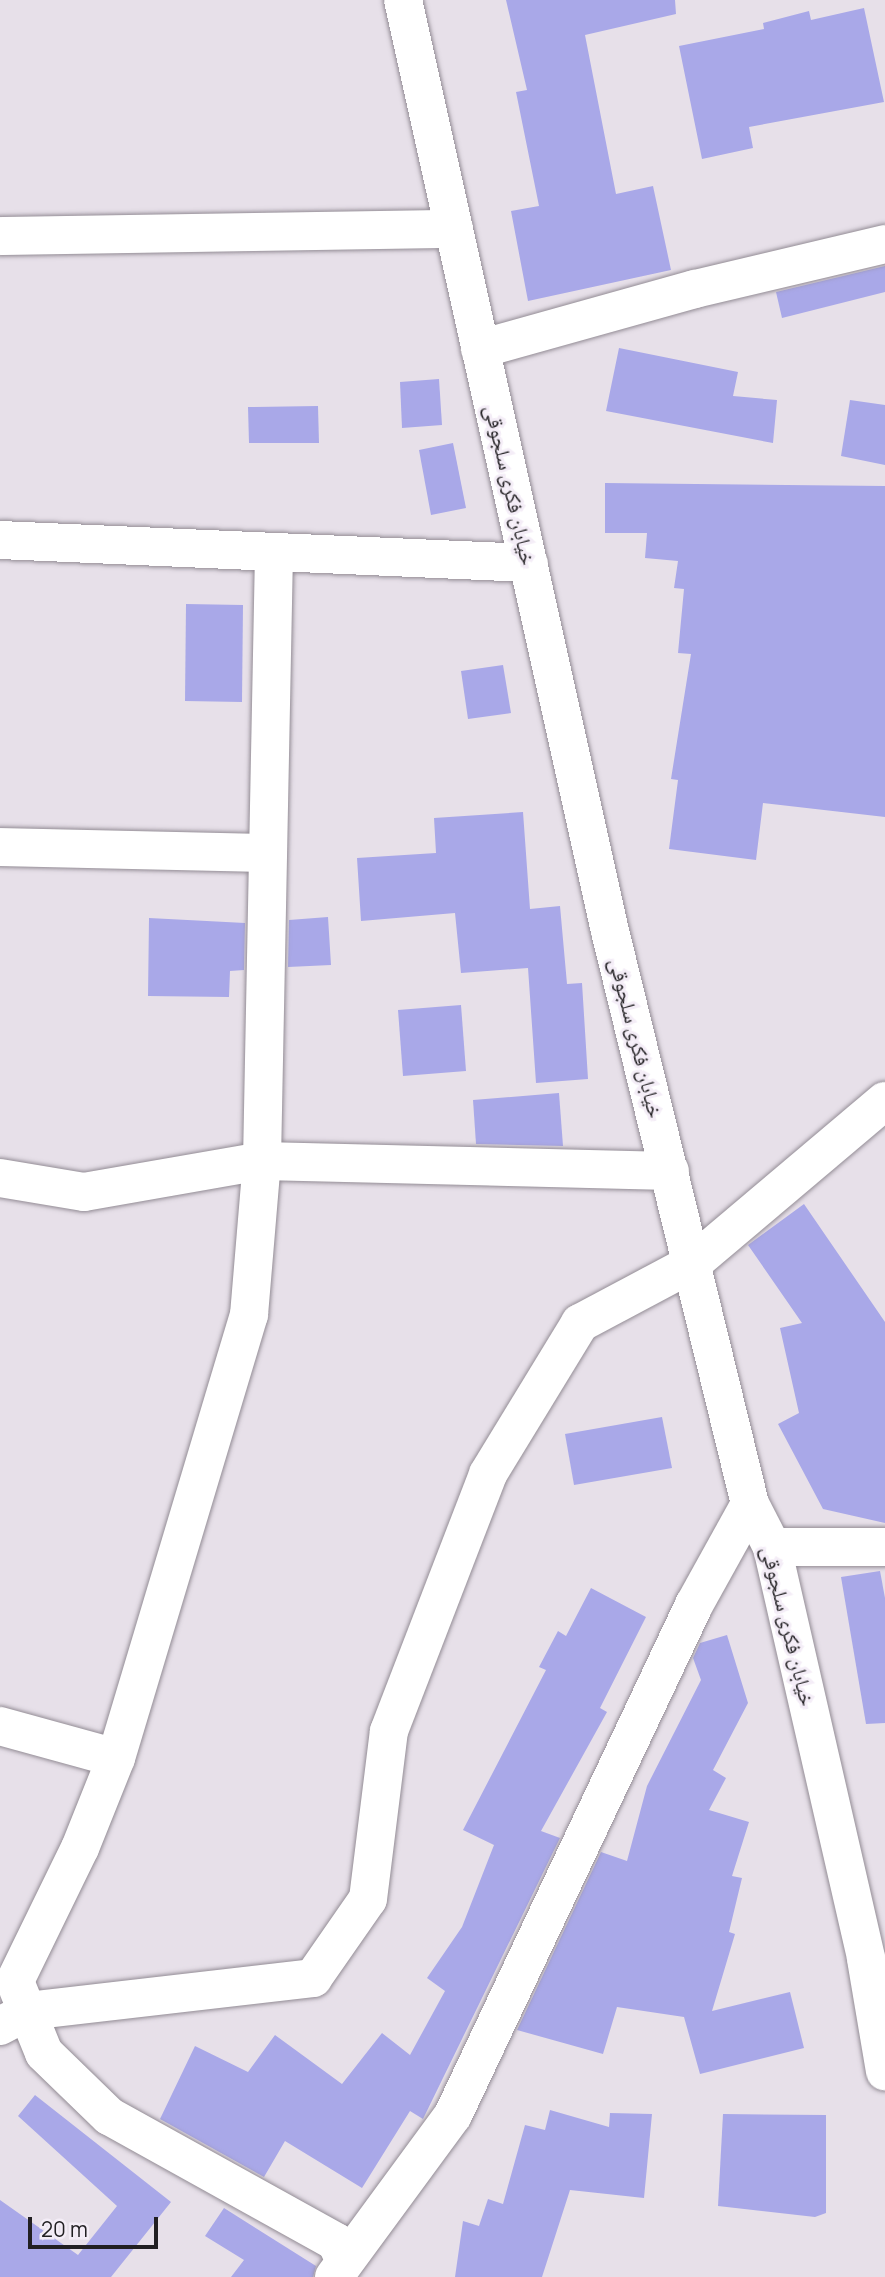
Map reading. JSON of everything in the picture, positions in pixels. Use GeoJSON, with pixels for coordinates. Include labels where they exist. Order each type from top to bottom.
{"type":"FeatureCollection","features":[{"type":"Feature","properties":{"kind":"street","name":"خیابان فکری سلجوقی"},"geometry":{"type":"LineString","coordinates":[[403,0],[609,927],[750,1504],[772,1547],[876,1960],[885,2071]]}},
{"type":"Feature","properties":{"kind":"street"},"geometry":{"type":"LineString","coordinates":[[0,236],[454,229]]}},
{"type":"Feature","properties":{"kind":"street"},"geometry":{"type":"LineString","coordinates":[[480,349],[695,289],[885,244]]}},
{"type":"Feature","properties":{"kind":"street"},"geometry":{"type":"LineString","coordinates":[[0,540],[528,563]]}},
{"type":"Feature","properties":{"kind":"street"},"geometry":{"type":"LineString","coordinates":[[11,2001],[80,1848],[116,1758],[249,1315],[262,1161],[274,552]]}},
{"type":"Feature","properties":{"kind":"street"},"geometry":{"type":"LineString","coordinates":[[0,847],[268,853]]}},
{"type":"Feature","properties":{"kind":"street"},"geometry":{"type":"LineString","coordinates":[[11,2001],[313,1978],[368,1899],[389,1731],[488,1474],[580,1323],[693,1263],[882,1108]]}},
{"type":"Feature","properties":{"kind":"street"},"geometry":{"type":"LineString","coordinates":[[0,1178],[84,1192],[262,1161],[670,1171]]}},
{"type":"Feature","properties":{"kind":"street"},"geometry":{"type":"LineString","coordinates":[[339,2268],[453,2115],[694,1605],[750,1504]]}},
{"type":"Feature","properties":{"kind":"street"},"geometry":{"type":"LineString","coordinates":[[772,1547],[885,1547]]}},
{"type":"Feature","properties":{"kind":"street"},"geometry":{"type":"LineString","coordinates":[[0,1726],[116,1758]]}},
{"type":"Feature","properties":{"kind":"street"},"geometry":{"type":"LineString","coordinates":[[11,2001],[44,2053],[109,2116],[336,2242],[339,2268]]}},
{"type":"Feature","properties":{"kind":"building"},"geometry":{"type":"Polygon","coordinates":[[[506,0],[675,0],[676,14],[585,35],[616,194],[653,186],[671,270],[528,301],[511,211],[539,206],[516,92],[527,90],[506,0]]]}},
{"type":"Feature","properties":{"kind":"building"},"geometry":{"type":"Polygon","coordinates":[[[864,8],[884,102],[749,127],[753,148],[702,159],[679,46],[764,29],[763,23],[809,11],[811,20],[864,8]]]}},
{"type":"Feature","properties":{"kind":"building"},"geometry":{"type":"Polygon","coordinates":[[[885,266],[885,292],[782,318],[776,292],[885,266]]]}},
{"type":"Feature","properties":{"kind":"building"},"geometry":{"type":"Polygon","coordinates":[[[619,348],[738,372],[733,396],[777,400],[773,443],[606,411],[619,348]]]}},
{"type":"Feature","properties":{"kind":"building"},"geometry":{"type":"Polygon","coordinates":[[[439,379],[442,425],[402,428],[400,382],[439,379]]]}},
{"type":"Feature","properties":{"kind":"building"},"geometry":{"type":"Polygon","coordinates":[[[850,400],[885,405],[885,465],[841,456],[850,400]]]}},
{"type":"Feature","properties":{"kind":"building"},"geometry":{"type":"Polygon","coordinates":[[[318,406],[319,443],[249,443],[248,407],[318,406]]]}},
{"type":"Feature","properties":{"kind":"building"},"geometry":{"type":"Polygon","coordinates":[[[453,443],[466,508],[431,515],[419,450],[453,443]]]}},
{"type":"Feature","properties":{"kind":"building"},"geometry":{"type":"Polygon","coordinates":[[[605,483],[885,486],[885,817],[763,803],[756,860],[669,849],[678,780],[671,779],[691,654],[678,653],[684,589],[674,588],[678,561],[645,558],[647,533],[605,533],[605,483]]]}},
{"type":"Feature","properties":{"kind":"building"},"geometry":{"type":"Polygon","coordinates":[[[186,604],[243,605],[242,702],[185,701],[186,604]]]}},
{"type":"Feature","properties":{"kind":"building"},"geometry":{"type":"Polygon","coordinates":[[[503,665],[511,713],[468,719],[461,671],[503,665]]]}},
{"type":"Feature","properties":{"kind":"building"},"geometry":{"type":"Polygon","coordinates":[[[523,812],[530,909],[560,906],[567,984],[582,983],[588,1079],[536,1083],[528,968],[461,973],[455,913],[361,921],[357,858],[436,853],[434,818],[523,812]]]}},
{"type":"Feature","properties":{"kind":"building"},"geometry":{"type":"Polygon","coordinates":[[[328,917],[331,965],[288,967],[289,920],[328,917]]]}},
{"type":"Feature","properties":{"kind":"building"},"geometry":{"type":"Polygon","coordinates":[[[149,918],[245,923],[244,970],[230,971],[229,997],[148,996],[149,918]]]}},
{"type":"Feature","properties":{"kind":"building"},"geometry":{"type":"Polygon","coordinates":[[[461,1005],[466,1071],[403,1076],[398,1010],[461,1005]]]}},
{"type":"Feature","properties":{"kind":"building"},"geometry":{"type":"Polygon","coordinates":[[[559,1093],[563,1146],[476,1144],[473,1100],[559,1093]]]}},
{"type":"Feature","properties":{"kind":"building"},"geometry":{"type":"Polygon","coordinates":[[[804,1204],[885,1322],[885,1523],[823,1509],[778,1424],[799,1413],[780,1328],[802,1323],[748,1245],[804,1204]]]}},
{"type":"Feature","properties":{"kind":"building"},"geometry":{"type":"Polygon","coordinates":[[[662,1417],[672,1468],[574,1485],[565,1434],[662,1417]]]}},
{"type":"Feature","properties":{"kind":"building"},"geometry":{"type":"Polygon","coordinates":[[[880,1571],[885,1598],[885,1723],[866,1724],[841,1577],[880,1571]]]}},
{"type":"Feature","properties":{"kind":"building"},"geometry":{"type":"Polygon","coordinates":[[[591,1588],[646,1617],[600,1708],[607,1712],[541,1831],[560,1838],[423,2119],[410,2111],[362,2188],[285,2141],[264,2177],[160,2119],[195,2046],[248,2072],[275,2035],[342,2084],[382,2033],[410,2055],[445,1991],[427,1978],[462,1927],[494,1845],[463,1830],[546,1670],[539,1667],[558,1631],[566,1636],[591,1588]]]}},
{"type":"Feature","properties":{"kind":"building"},"geometry":{"type":"Polygon","coordinates":[[[727,1635],[748,1703],[713,1770],[726,1778],[709,1810],[749,1822],[732,1876],[742,1878],[729,1932],[735,1934],[712,2011],[790,1992],[804,2048],[700,2074],[684,2017],[617,2007],[603,2054],[517,2030],[601,1852],[627,1861],[647,1786],[701,1680],[693,1658],[700,1643],[727,1635]]]}},
{"type":"Feature","properties":{"kind":"building"},"geometry":{"type":"Polygon","coordinates":[[[35,2095],[171,2202],[111,2277],[0,2277],[0,2200],[78,2255],[117,2206],[18,2116],[35,2095]]]}},
{"type":"Feature","properties":{"kind":"building"},"geometry":{"type":"Polygon","coordinates":[[[550,2110],[609,2127],[610,2113],[652,2114],[644,2198],[570,2190],[542,2277],[455,2277],[463,2221],[479,2226],[488,2199],[503,2204],[525,2125],[545,2130],[550,2110]]]}},
{"type":"Feature","properties":{"kind":"building"},"geometry":{"type":"Polygon","coordinates":[[[723,2114],[826,2115],[826,2213],[815,2217],[718,2206],[723,2114]]]}},
{"type":"Feature","properties":{"kind":"building"},"geometry":{"type":"Polygon","coordinates":[[[224,2208],[316,2266],[313,2277],[231,2277],[244,2260],[205,2236],[224,2208]]]}}]}
